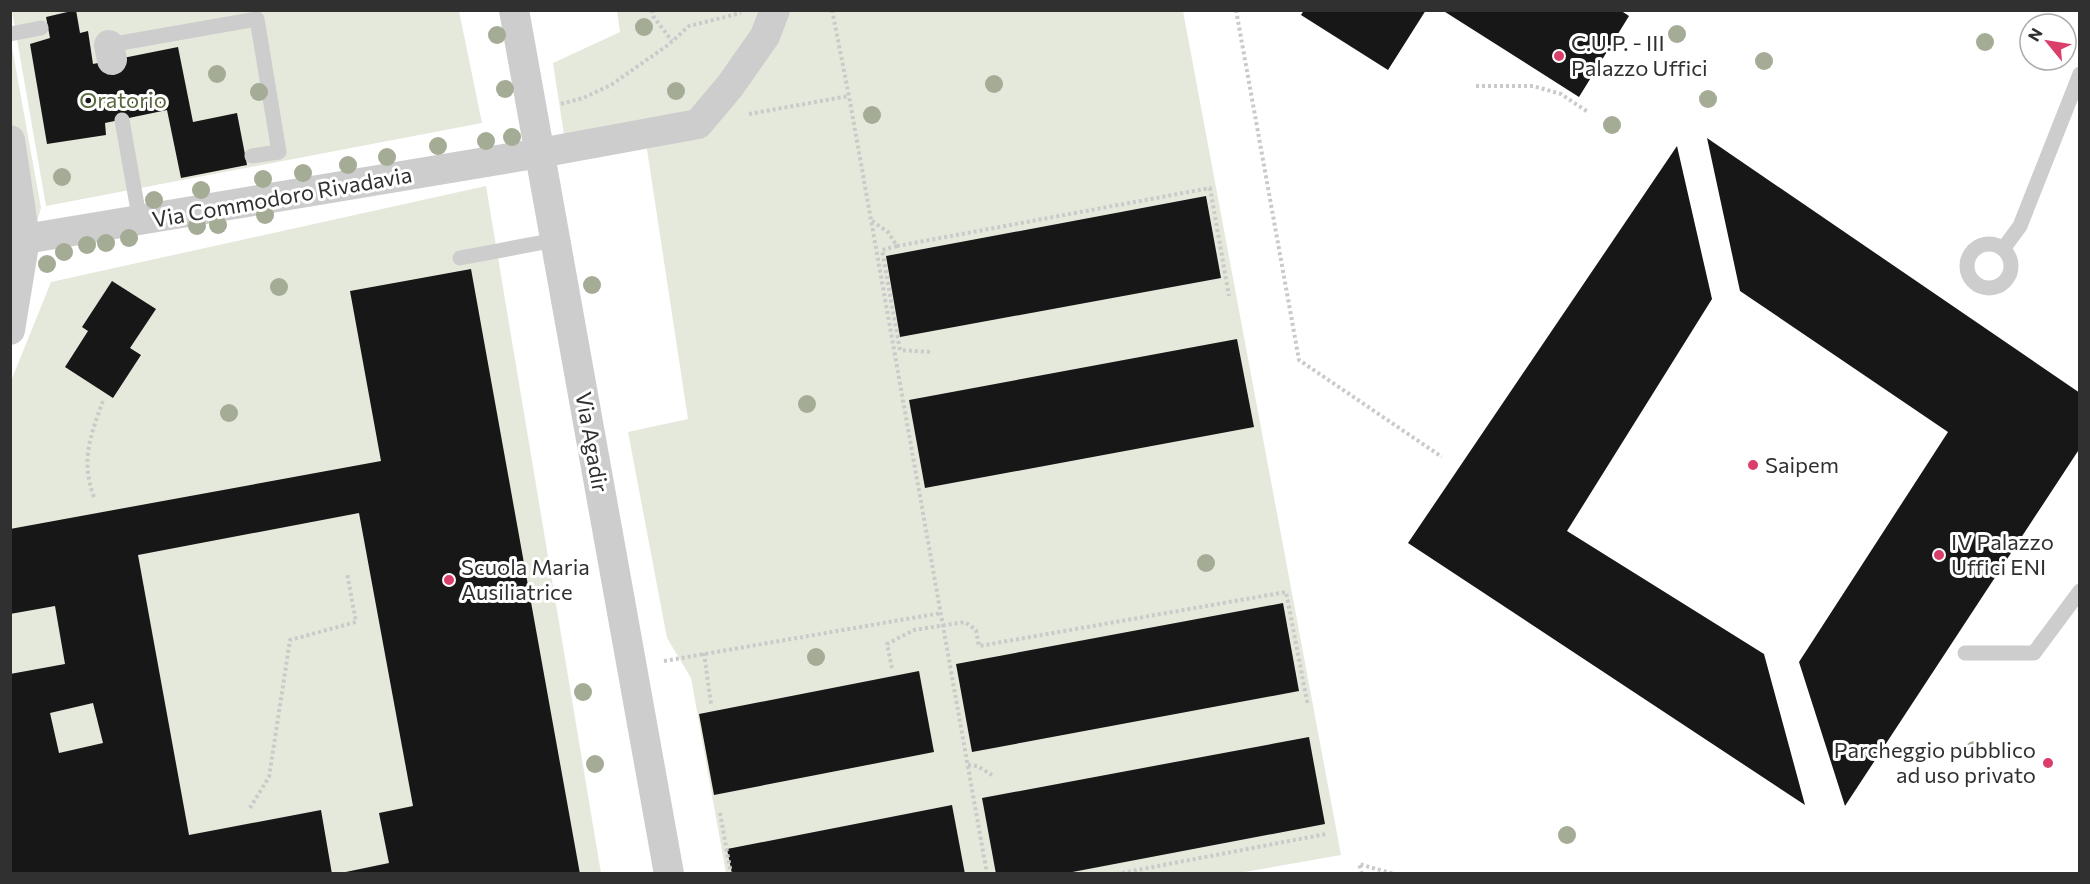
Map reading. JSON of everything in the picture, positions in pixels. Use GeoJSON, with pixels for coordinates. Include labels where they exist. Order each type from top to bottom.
{"type":"FeatureCollection","features":[{"type":"Feature","properties":{"kind":"street","name":"Via Agadir"},"geometry":{"type":"LineString","coordinates":[[514,10],[669,873]]}},
{"type":"Feature","properties":{"kind":"street"},"geometry":{"type":"LineString","coordinates":[[698,123],[730,86],[765,36],[775,10]]}},
{"type":"Feature","properties":{"kind":"street","name":"Via Commodoro Rivadavia"},"geometry":{"type":"LineString","coordinates":[[25,239],[140,222],[540,153],[698,123]]}},
{"type":"Feature","properties":{"kind":"street"},"geometry":{"type":"LineString","coordinates":[[10,140],[25,239],[10,330]]}},
{"type":"Feature","properties":{"kind":"lane"},"geometry":{"type":"LineString","coordinates":[[111,52],[257,19],[279,152],[252,156]]}},
{"type":"Feature","properties":{"kind":"lane"},"geometry":{"type":"LineString","coordinates":[[10,34],[41,28]]}},
{"type":"Feature","properties":{"kind":"lane"},"geometry":{"type":"LineString","coordinates":[[2003,249],[2020,226],[2079,74]]}},
{"type":"Feature","properties":{"kind":"lane"},"geometry":{"type":"LineString","coordinates":[[122,120],[140,222]]}},
{"type":"Feature","properties":{"kind":"lane"},"geometry":{"type":"LineString","coordinates":[[460,258],[555,240]]}},
{"type":"Feature","properties":{"kind":"lane"},"geometry":{"type":"LineString","coordinates":[[1965,653],[2034,653],[2079,591]]}},
{"type":"Feature","properties":{"kind":"path"},"geometry":{"type":"LineString","coordinates":[[652,10],[653,16],[672,41]]}},
{"type":"Feature","properties":{"kind":"path"},"geometry":{"type":"LineString","coordinates":[[832,10],[987,873]]}},
{"type":"Feature","properties":{"kind":"path"},"geometry":{"type":"LineString","coordinates":[[1236,10],[1299,360],[1442,457]]}},
{"type":"Feature","properties":{"kind":"path"},"geometry":{"type":"LineString","coordinates":[[558,105],[583,98],[611,85],[689,26],[726,17]]}},
{"type":"Feature","properties":{"kind":"path"},"geometry":{"type":"LineString","coordinates":[[1476,86],[1533,86],[1561,94],[1588,112]]}},
{"type":"Feature","properties":{"kind":"path"},"geometry":{"type":"LineString","coordinates":[[698,123],[849,96]]}},
{"type":"Feature","properties":{"kind":"path"},"geometry":{"type":"LineString","coordinates":[[930,352],[900,350],[882,250],[1210,188],[1229,296]]}},
{"type":"Feature","properties":{"kind":"path"},"geometry":{"type":"LineString","coordinates":[[871,220],[888,232],[897,246]]}},
{"type":"Feature","properties":{"kind":"path"},"geometry":{"type":"LineString","coordinates":[[94,497],[89,484],[86,462],[91,434],[104,398]]}},
{"type":"Feature","properties":{"kind":"path"},"geometry":{"type":"LineString","coordinates":[[250,808],[269,777],[290,640],[356,622],[347,573]]}},
{"type":"Feature","properties":{"kind":"path"},"geometry":{"type":"LineString","coordinates":[[892,668],[887,644],[914,630],[965,622],[976,630],[979,646],[1286,592],[1308,706]]}},
{"type":"Feature","properties":{"kind":"path"},"geometry":{"type":"LineString","coordinates":[[656,662],[941,612]]}},
{"type":"Feature","properties":{"kind":"path"},"geometry":{"type":"LineString","coordinates":[[704,653],[711,704]]}},
{"type":"Feature","properties":{"kind":"path"},"geometry":{"type":"LineString","coordinates":[[968,765],[977,766],[992,775]]}},
{"type":"Feature","properties":{"kind":"path"},"geometry":{"type":"LineString","coordinates":[[720,813],[730,873]]}},
{"type":"Feature","properties":{"kind":"path"},"geometry":{"type":"LineString","coordinates":[[1116,873],[1326,834]]}},
{"type":"Feature","properties":{"kind":"path"},"geometry":{"type":"LineString","coordinates":[[1362,873],[1359,864],[1395,873]]}},
{"type":"Feature","properties":{"kind":"path"},"geometry":{"type":"LineString","coordinates":[[1144,868],[1150,873]]}},
{"type":"Feature","properties":{"kind":"green space","name":"Oratorio"},"geometry":{"type":"Polygon","coordinates":[[[12,11],[459,11],[482,123],[46,206],[12,11]]]}},
{"type":"Feature","properties":{"kind":"green space"},"geometry":{"type":"Polygon","coordinates":[[[617,11],[1183,11],[1341,855],[1233,874],[726,873],[691,678],[667,638],[628,432],[688,419],[646,143],[566,148],[553,63],[620,32],[617,11]]]}},
{"type":"Feature","properties":{"kind":"green space"},"geometry":{"type":"Polygon","coordinates":[[[10,36],[41,208],[11,309],[10,309],[10,36]]]}},
{"type":"Feature","properties":{"kind":"green space"},"geometry":{"type":"Polygon","coordinates":[[[486,186],[601,873],[11,874],[11,381],[51,282],[486,186]]]}},
{"type":"Feature","properties":{"kind":"building"},"geometry":{"type":"Polygon","coordinates":[[[76,10],[80,33],[88,31],[93,64],[178,47],[193,122],[237,113],[247,165],[181,178],[167,110],[105,123],[106,135],[47,144],[30,44],[50,38],[46,17],[76,10]]]}},
{"type":"Feature","properties":{"kind":"building"},"geometry":{"type":"Polygon","coordinates":[[[1304,10],[1426,10],[1388,70],[1301,15],[1304,10]]]}},
{"type":"Feature","properties":{"kind":"building","name":"C.U.P. - III Palazzo Uffici"},"geometry":{"type":"Polygon","coordinates":[[[1442,10],[1620,10],[1629,16],[1579,97],[1442,10]]]}},
{"type":"Feature","properties":{"kind":"building","name":"IV Palazzo Uffici ENI"},"geometry":{"type":"Polygon","coordinates":[[[1707,138],[2080,393],[2080,448],[1845,806],[1799,662],[1948,432],[1740,291],[1707,138]]]}},
{"type":"Feature","properties":{"kind":"building"},"geometry":{"type":"Polygon","coordinates":[[[1677,146],[1712,299],[1567,531],[1764,654],[1805,805],[1408,543],[1677,146]]]}},
{"type":"Feature","properties":{"kind":"building"},"geometry":{"type":"Polygon","coordinates":[[[1206,196],[1221,278],[900,337],[886,256],[1206,196]]]}},
{"type":"Feature","properties":{"kind":"building","name":"Scuola Maria Ausiliatrice"},"geometry":{"type":"Polygon","coordinates":[[[471,269],[580,874],[336,874],[389,863],[379,813],[413,806],[359,513],[138,555],[189,835],[321,810],[332,874],[10,874],[10,674],[65,664],[55,606],[10,614],[10,529],[381,461],[350,291],[471,269]],[[93,703],[50,713],[59,753],[103,743],[93,703]]]}},
{"type":"Feature","properties":{"kind":"building"},"geometry":{"type":"Polygon","coordinates":[[[112,281],[156,309],[130,348],[141,355],[113,398],[65,367],[88,331],[82,327],[112,281]]]}},
{"type":"Feature","properties":{"kind":"building"},"geometry":{"type":"Polygon","coordinates":[[[1237,339],[1254,427],[925,488],[909,400],[1237,339]]]}},
{"type":"Feature","properties":{"kind":"building"},"geometry":{"type":"Polygon","coordinates":[[[1283,603],[1299,691],[972,752],[956,664],[1283,603]]]}},
{"type":"Feature","properties":{"kind":"building"},"geometry":{"type":"Polygon","coordinates":[[[919,671],[934,752],[714,795],[699,714],[919,671]]]}},
{"type":"Feature","properties":{"kind":"building"},"geometry":{"type":"Polygon","coordinates":[[[1309,737],[1325,824],[1062,874],[996,874],[982,798],[1309,737]]]}},
{"type":"Feature","properties":{"kind":"building"},"geometry":{"type":"Polygon","coordinates":[[[952,805],[965,874],[732,874],[727,849],[952,805]]]}},
{"type":"Feature","properties":{"kind":"place","name":"C.U.P. - III Palazzo Uffici"},"geometry":{"type":"Point","coordinates":[1559,56]}},
{"type":"Feature","properties":{"kind":"place","name":"Saipem"},"geometry":{"type":"Point","coordinates":[1753,465]}},
{"type":"Feature","properties":{"kind":"place","name":"IV Palazzo Uffici ENI"},"geometry":{"type":"Point","coordinates":[1939,555]}},
{"type":"Feature","properties":{"kind":"place","name":"Scuola Maria Ausiliatrice"},"geometry":{"type":"Point","coordinates":[449,580]}},
{"type":"Feature","properties":{"kind":"place","name":"Parcheggio pubblico ad uso privato"},"geometry":{"type":"Point","coordinates":[2048,763]}}]}
